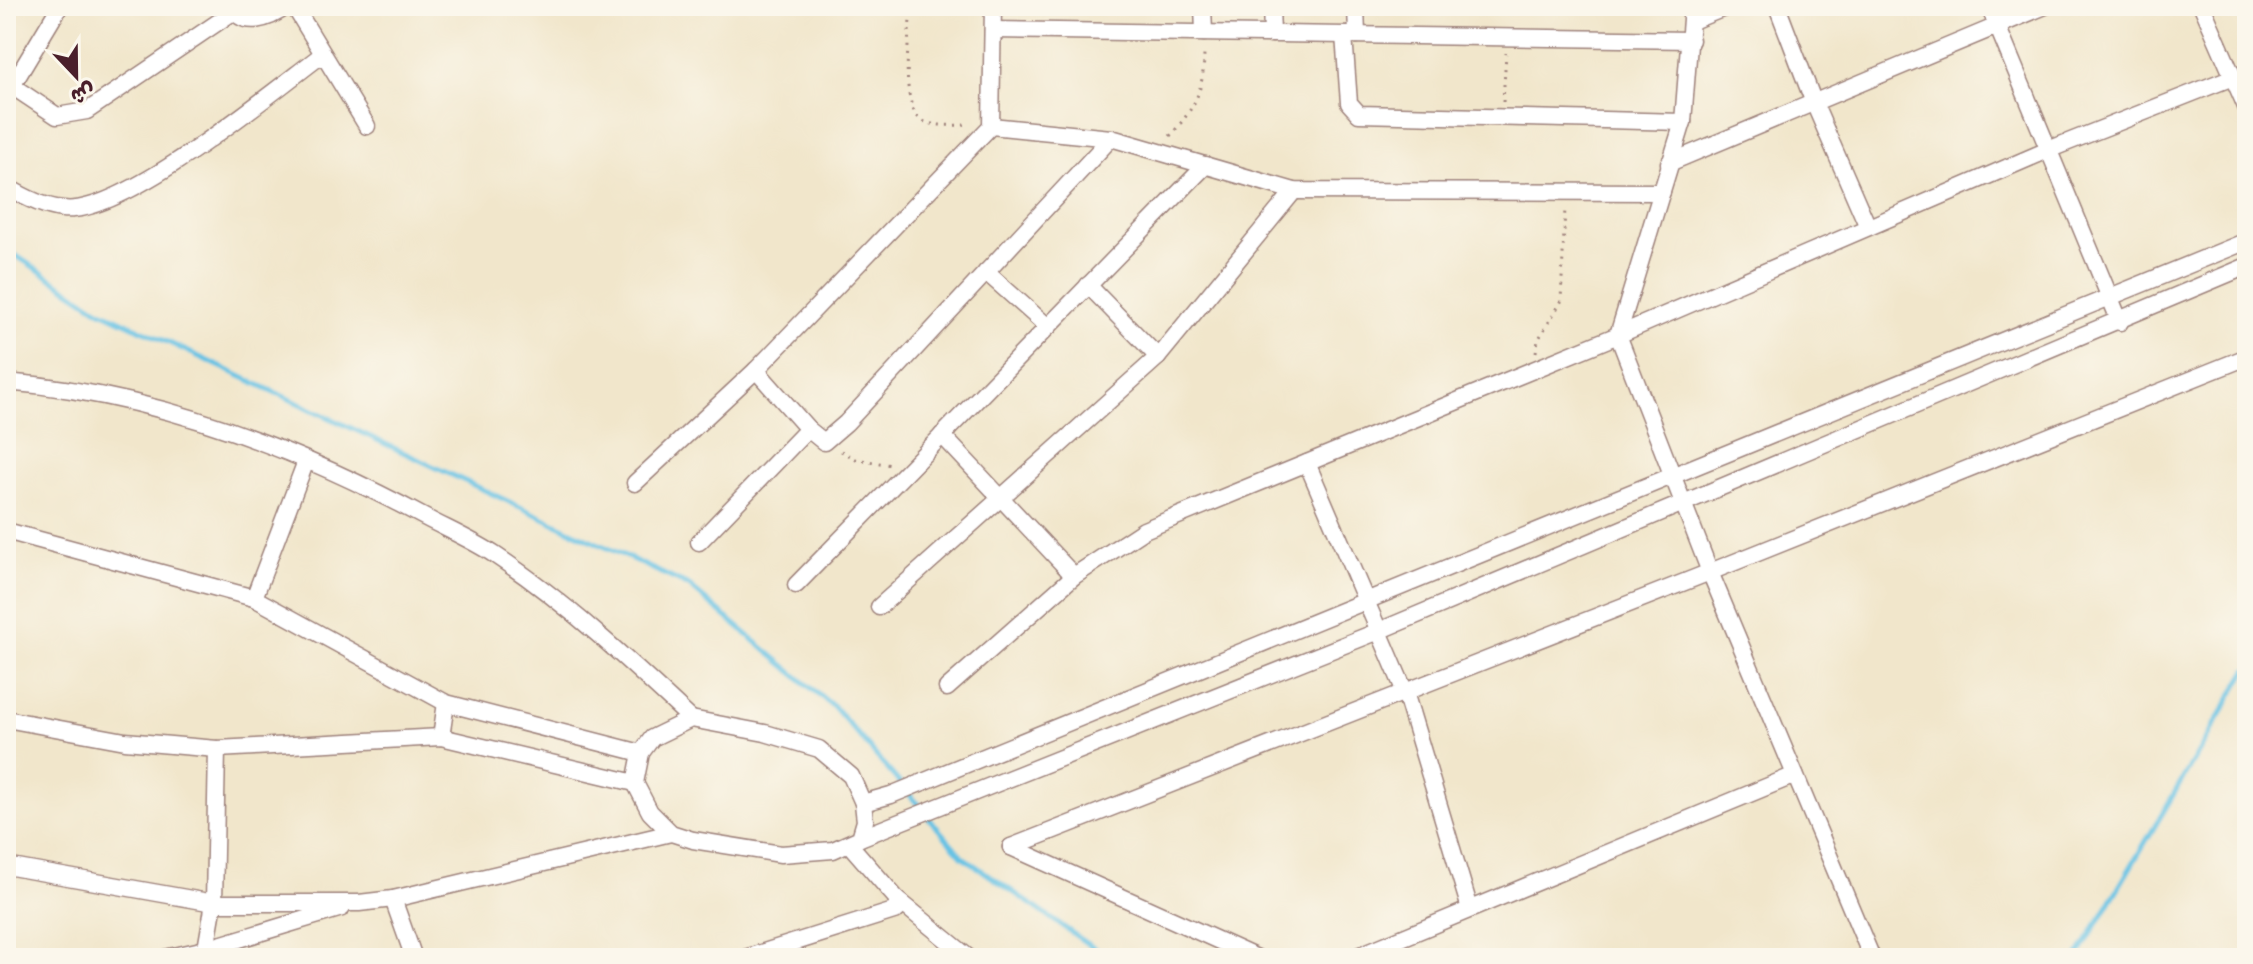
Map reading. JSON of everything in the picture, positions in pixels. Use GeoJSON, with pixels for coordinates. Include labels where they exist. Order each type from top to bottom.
{"type":"FeatureCollection","features":[{"type":"Feature","properties":{"kind":"street"},"geometry":{"type":"LineString","coordinates":[[60,6],[9,84],[57,116],[87,111],[231,9],[257,21],[273,17],[287,6]]}},
{"type":"Feature","properties":{"kind":"street"},"geometry":{"type":"LineString","coordinates":[[294,6],[367,126]]}},
{"type":"Feature","properties":{"kind":"street"},"geometry":{"type":"LineString","coordinates":[[635,483],[756,370],[991,126],[993,6]]}},
{"type":"Feature","properties":{"kind":"street"},"geometry":{"type":"LineString","coordinates":[[1203,6],[1204,33]]}},
{"type":"Feature","properties":{"kind":"street"},"geometry":{"type":"LineString","coordinates":[[1271,6],[1272,34]]}},
{"type":"Feature","properties":{"kind":"street"},"geometry":{"type":"LineString","coordinates":[[1356,6],[1350,35],[1349,103],[1359,114],[1683,122]]}},
{"type":"Feature","properties":{"kind":"street"},"geometry":{"type":"LineString","coordinates":[[1729,6],[1692,14],[1683,122],[1618,335],[1710,572],[1872,958]]}},
{"type":"Feature","properties":{"kind":"street"},"geometry":{"type":"LineString","coordinates":[[1777,6],[1814,103],[1868,227]]}},
{"type":"Feature","properties":{"kind":"street"},"geometry":{"type":"LineString","coordinates":[[1989,6],[2120,322]]}},
{"type":"Feature","properties":{"kind":"street"},"geometry":{"type":"LineString","coordinates":[[1669,163],[2045,6]]}},
{"type":"Feature","properties":{"kind":"street"},"geometry":{"type":"LineString","coordinates":[[2202,6],[2247,109]]}},
{"type":"Feature","properties":{"kind":"street"},"geometry":{"type":"LineString","coordinates":[[993,30],[1691,40]]}},
{"type":"Feature","properties":{"kind":"street"},"geometry":{"type":"LineString","coordinates":[[6,186],[22,196],[63,209],[93,207],[124,194],[201,145],[323,54]]}},
{"type":"Feature","properties":{"kind":"street"},"geometry":{"type":"LineString","coordinates":[[947,688],[1074,576],[1144,530],[1618,335],[2048,150],[2233,77]]}},
{"type":"Feature","properties":{"kind":"street"},"geometry":{"type":"LineString","coordinates":[[991,126],[1111,138],[1294,191],[1662,192]]}},
{"type":"Feature","properties":{"kind":"street"},"geometry":{"type":"LineString","coordinates":[[756,370],[808,429],[824,442],[846,423],[1111,138]]}},
{"type":"Feature","properties":{"kind":"street"},"geometry":{"type":"LineString","coordinates":[[796,585],[1206,165]]}},
{"type":"Feature","properties":{"kind":"street"},"geometry":{"type":"LineString","coordinates":[[879,607],[1158,357],[1294,191]]}},
{"type":"Feature","properties":{"kind":"street"},"geometry":{"type":"LineString","coordinates":[[863,803],[891,795],[1367,603],[2247,241]]}},
{"type":"Feature","properties":{"kind":"street"},"geometry":{"type":"LineString","coordinates":[[691,719],[652,738],[641,753],[635,783],[650,812],[671,833],[693,840],[781,854],[833,850],[1379,631],[2247,266]]}},
{"type":"Feature","properties":{"kind":"street"},"geometry":{"type":"LineString","coordinates":[[986,272],[1048,327]]}},
{"type":"Feature","properties":{"kind":"street"},"geometry":{"type":"LineString","coordinates":[[1088,285],[1158,357]]}},
{"type":"Feature","properties":{"kind":"street"},"geometry":{"type":"LineString","coordinates":[[1257,958],[1011,847],[2247,357]]}},
{"type":"Feature","properties":{"kind":"street"},"geometry":{"type":"LineString","coordinates":[[6,382],[49,385],[165,408],[306,461],[391,499],[494,554],[596,630],[691,719],[765,733],[819,749],[851,776],[863,803],[865,821],[855,842]]}},
{"type":"Feature","properties":{"kind":"street"},"geometry":{"type":"LineString","coordinates":[[699,542],[808,429]]}},
{"type":"Feature","properties":{"kind":"street"},"geometry":{"type":"LineString","coordinates":[[942,435],[1074,576]]}},
{"type":"Feature","properties":{"kind":"street"},"geometry":{"type":"LineString","coordinates":[[254,598],[306,461]]}},
{"type":"Feature","properties":{"kind":"street"},"geometry":{"type":"LineString","coordinates":[[1307,463],[1405,692],[1470,909]]}},
{"type":"Feature","properties":{"kind":"street"},"geometry":{"type":"LineString","coordinates":[[6,531],[254,598],[446,703],[641,753]]}},
{"type":"Feature","properties":{"kind":"street"},"geometry":{"type":"LineString","coordinates":[[441,737],[446,703]]}},
{"type":"Feature","properties":{"kind":"street"},"geometry":{"type":"LineString","coordinates":[[6,719],[125,741],[217,749],[441,737],[635,783]]}},
{"type":"Feature","properties":{"kind":"street"},"geometry":{"type":"LineString","coordinates":[[201,953],[214,903],[217,749]]}},
{"type":"Feature","properties":{"kind":"street"},"geometry":{"type":"LineString","coordinates":[[1353,958],[1795,775]]}},
{"type":"Feature","properties":{"kind":"street"},"geometry":{"type":"LineString","coordinates":[[6,866],[214,903],[359,903],[393,899],[671,833]]}},
{"type":"Feature","properties":{"kind":"street"},"geometry":{"type":"LineString","coordinates":[[855,842],[897,899],[969,958]]}},
{"type":"Feature","properties":{"kind":"street"},"geometry":{"type":"LineString","coordinates":[[393,899],[414,958]]}},
{"type":"Feature","properties":{"kind":"street"},"geometry":{"type":"LineString","coordinates":[[745,958],[892,912],[897,910],[897,899]]}},
{"type":"Feature","properties":{"kind":"street"},"geometry":{"type":"LineString","coordinates":[[165,958],[201,953],[359,903]]}},
{"type":"Feature","properties":{"kind":"path"},"geometry":{"type":"LineString","coordinates":[[911,6],[909,98],[915,115],[934,125],[991,126]]}},
{"type":"Feature","properties":{"kind":"path"},"geometry":{"type":"LineString","coordinates":[[1157,151],[1188,116],[1201,93],[1204,33]]}},
{"type":"Feature","properties":{"kind":"path"},"geometry":{"type":"LineString","coordinates":[[1502,117],[1507,37]]}},
{"type":"Feature","properties":{"kind":"path"},"geometry":{"type":"LineString","coordinates":[[1540,367],[1536,351],[1538,340],[1561,302],[1566,191]]}},
{"type":"Feature","properties":{"kind":"path"},"geometry":{"type":"LineString","coordinates":[[824,442],[856,459],[910,468]]}},
{"type":"Feature","properties":{"kind":"waterway"},"geometry":{"type":"LineString","coordinates":[[6,249],[99,310],[689,586],[835,708],[921,808]]}},
{"type":"Feature","properties":{"kind":"waterway"},"geometry":{"type":"LineString","coordinates":[[2077,958],[2247,670]]}},
{"type":"Feature","properties":{"kind":"waterway"},"geometry":{"type":"LineString","coordinates":[[927,816],[963,857],[1108,958]]}}]}
